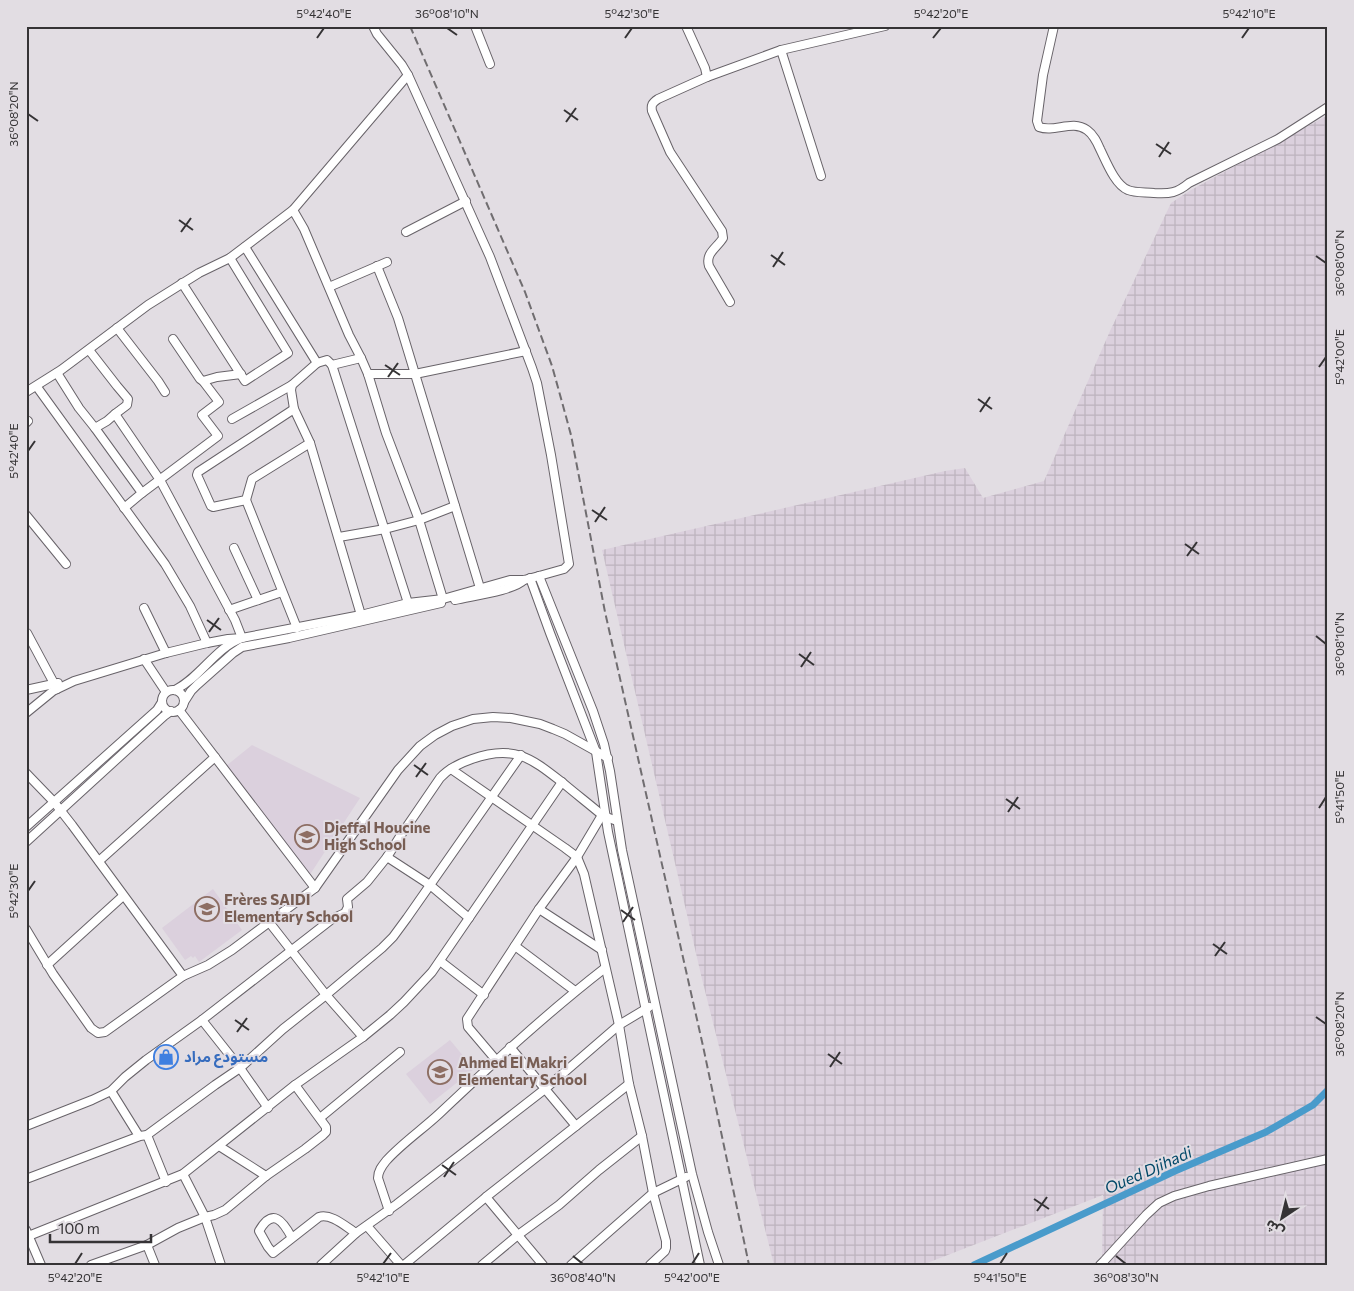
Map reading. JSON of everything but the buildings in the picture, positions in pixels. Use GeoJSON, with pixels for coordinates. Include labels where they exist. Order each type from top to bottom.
{"type":"FeatureCollection","features":[{"type":"Feature","properties":{"kind":"street"},"geometry":{"type":"LineString","coordinates":[[26,690],[56,686],[207,642],[297,628],[408,603],[443,598],[510,580],[527,579],[566,568],[570,562],[540,401],[526,351],[490,257],[408,74],[372,26]]}},
{"type":"Feature","properties":{"kind":"street"},"geometry":{"type":"LineString","coordinates":[[475,26],[490,64]]}},
{"type":"Feature","properties":{"kind":"street"},"geometry":{"type":"LineString","coordinates":[[686,26],[707,77]]}},
{"type":"Feature","properties":{"kind":"street"},"geometry":{"type":"LineString","coordinates":[[730,302],[707,261],[710,253],[723,238],[722,231],[670,152],[652,111],[652,102],[707,77],[781,50],[885,26]]}},
{"type":"Feature","properties":{"kind":"street"},"geometry":{"type":"LineString","coordinates":[[1054,26],[1043,75],[1037,121],[1039,126],[1044,129],[1072,125],[1089,131],[1113,174],[1121,185],[1128,190],[1164,193],[1182,190],[1189,183],[1278,140],[1328,107]]}},
{"type":"Feature","properties":{"kind":"street"},"geometry":{"type":"LineString","coordinates":[[781,50],[821,176]]}},
{"type":"Feature","properties":{"kind":"street"},"geometry":{"type":"LineString","coordinates":[[26,392],[37,387],[89,350],[148,305],[199,273],[230,258],[293,210],[408,74]]}},
{"type":"Feature","properties":{"kind":"street"},"geometry":{"type":"LineString","coordinates":[[406,232],[466,201]]}},
{"type":"Feature","properties":{"kind":"street"},"geometry":{"type":"LineString","coordinates":[[293,210],[304,229],[349,335],[362,358],[386,433],[419,520],[443,598]]}},
{"type":"Feature","properties":{"kind":"street"},"geometry":{"type":"LineString","coordinates":[[245,247],[317,363]]}},
{"type":"Feature","properties":{"kind":"street"},"geometry":{"type":"LineString","coordinates":[[182,283],[245,380],[288,353],[230,258]]}},
{"type":"Feature","properties":{"kind":"street"},"geometry":{"type":"LineString","coordinates":[[329,286],[387,262]]}},
{"type":"Feature","properties":{"kind":"street"},"geometry":{"type":"LineString","coordinates":[[377,266],[398,318],[480,588]]}},
{"type":"Feature","properties":{"kind":"street"},"geometry":{"type":"LineString","coordinates":[[117,328],[165,392]]}},
{"type":"Feature","properties":{"kind":"street"},"geometry":{"type":"LineString","coordinates":[[124,508],[218,436],[202,415],[219,402],[200,379],[173,339]]}},
{"type":"Feature","properties":{"kind":"street"},"geometry":{"type":"LineString","coordinates":[[89,350],[128,399],[127,404],[107,421],[95,428]]}},
{"type":"Feature","properties":{"kind":"street"},"geometry":{"type":"LineString","coordinates":[[368,374],[415,374],[526,351]]}},
{"type":"Feature","properties":{"kind":"street"},"geometry":{"type":"LineString","coordinates":[[332,365],[362,358]]}},
{"type":"Feature","properties":{"kind":"street"},"geometry":{"type":"LineString","coordinates":[[232,420],[292,385],[317,363],[327,360],[332,365],[386,529],[408,603]]}},
{"type":"Feature","properties":{"kind":"street"},"geometry":{"type":"LineString","coordinates":[[56,373],[79,408],[142,493]]}},
{"type":"Feature","properties":{"kind":"street"},"geometry":{"type":"LineString","coordinates":[[203,381],[241,374]]}},
{"type":"Feature","properties":{"kind":"street"},"geometry":{"type":"LineString","coordinates":[[292,385],[294,409],[310,443],[361,615]]}},
{"type":"Feature","properties":{"kind":"street"},"geometry":{"type":"LineString","coordinates":[[37,387],[165,564],[190,606],[207,642]]}},
{"type":"Feature","properties":{"kind":"street"},"geometry":{"type":"LineString","coordinates":[[246,500],[212,507],[197,475],[198,472],[294,409]]}},
{"type":"Feature","properties":{"kind":"street"},"geometry":{"type":"LineString","coordinates":[[115,414],[160,480],[230,610],[242,638]]}},
{"type":"Feature","properties":{"kind":"street"},"geometry":{"type":"LineString","coordinates":[[297,628],[246,500],[252,479],[310,443]]}},
{"type":"Feature","properties":{"kind":"street"},"geometry":{"type":"LineString","coordinates":[[339,536],[386,529],[419,520],[455,506]]}},
{"type":"Feature","properties":{"kind":"street"},"geometry":{"type":"LineString","coordinates":[[26,515],[66,564]]}},
{"type":"Feature","properties":{"kind":"street"},"geometry":{"type":"LineString","coordinates":[[234,548],[258,600]]}},
{"type":"Feature","properties":{"kind":"street"},"geometry":{"type":"LineString","coordinates":[[539,576],[593,711],[608,758],[622,850],[692,1174],[719,1265]]}},
{"type":"Feature","properties":{"kind":"street"},"geometry":{"type":"LineString","coordinates":[[26,842],[164,716],[182,707],[191,691],[197,685],[242,647],[290,638],[502,589],[518,585],[527,579]]}},
{"type":"Feature","properties":{"kind":"street"},"geometry":{"type":"LineString","coordinates":[[527,579],[596,752],[604,816],[700,1265]]}},
{"type":"Feature","properties":{"kind":"street"},"geometry":{"type":"LineString","coordinates":[[230,610],[282,592]]}},
{"type":"Feature","properties":{"kind":"street"},"geometry":{"type":"LineString","coordinates":[[144,608],[166,653]]}},
{"type":"Feature","properties":{"kind":"street"},"geometry":{"type":"LineString","coordinates":[[27,634],[56,686]]}},
{"type":"Feature","properties":{"kind":"street"},"geometry":{"type":"LineString","coordinates":[[26,828],[157,710],[166,692],[175,690],[188,681],[227,646],[242,638]]}},
{"type":"Feature","properties":{"kind":"street"},"geometry":{"type":"LineString","coordinates":[[144,660],[166,692]]}},
{"type":"Feature","properties":{"kind":"street"},"geometry":{"type":"LineString","coordinates":[[26,713],[56,686]]}},
{"type":"Feature","properties":{"kind":"street"},"geometry":{"type":"LineString","coordinates":[[175,690],[182,694],[184,702]]}},
{"type":"Feature","properties":{"kind":"street"},"geometry":{"type":"LineString","coordinates":[[162,702],[165,708],[175,711],[215,757],[315,888]]}},
{"type":"Feature","properties":{"kind":"street"},"geometry":{"type":"LineString","coordinates":[[26,929],[47,965],[91,1028],[98,1033],[108,1031],[183,976],[218,960],[315,888],[398,770],[420,746],[435,734],[474,719],[511,718],[540,724],[553,729],[608,758]]}},
{"type":"Feature","properties":{"kind":"street"},"geometry":{"type":"LineString","coordinates":[[26,1126],[111,1091],[124,1077],[146,1060],[202,1020],[332,919],[345,913],[348,907],[347,899],[367,882],[387,857],[429,792],[445,772],[464,762],[502,752],[521,756],[538,764],[604,816],[617,821]]}},
{"type":"Feature","properties":{"kind":"street"},"geometry":{"type":"LineString","coordinates":[[26,1179],[147,1134],[240,1068],[283,1029],[382,948],[402,924],[521,756]]}},
{"type":"Feature","properties":{"kind":"street"},"geometry":{"type":"LineString","coordinates":[[98,861],[215,757]]}},
{"type":"Feature","properties":{"kind":"street"},"geometry":{"type":"LineString","coordinates":[[451,769],[577,857],[584,874],[619,1025],[629,1084],[642,1136],[653,1193],[666,1241],[663,1255],[650,1265]]}},
{"type":"Feature","properties":{"kind":"street"},"geometry":{"type":"LineString","coordinates":[[26,773],[61,811],[183,976]]}},
{"type":"Feature","properties":{"kind":"street"},"geometry":{"type":"LineString","coordinates":[[41,1265],[27,1234],[183,1174],[295,1085],[362,1037],[404,1002],[432,972],[562,782]]}},
{"type":"Feature","properties":{"kind":"street"},"geometry":{"type":"LineString","coordinates":[[496,1060],[468,1027],[467,1019],[539,909],[604,816]]}},
{"type":"Feature","properties":{"kind":"street"},"geometry":{"type":"LineString","coordinates":[[387,857],[430,885],[469,918]]}},
{"type":"Feature","properties":{"kind":"street"},"geometry":{"type":"LineString","coordinates":[[47,965],[123,896]]}},
{"type":"Feature","properties":{"kind":"street"},"geometry":{"type":"LineString","coordinates":[[539,909],[602,950]]}},
{"type":"Feature","properties":{"kind":"street"},"geometry":{"type":"LineString","coordinates":[[269,922],[291,952],[362,1037]]}},
{"type":"Feature","properties":{"kind":"street"},"geometry":{"type":"LineString","coordinates":[[515,946],[576,991]]}},
{"type":"Feature","properties":{"kind":"street"},"geometry":{"type":"LineString","coordinates":[[440,960],[484,995]]}},
{"type":"Feature","properties":{"kind":"street"},"geometry":{"type":"LineString","coordinates":[[389,1211],[378,1178],[378,1173],[383,1164],[510,1047],[605,968]]}},
{"type":"Feature","properties":{"kind":"street"},"geometry":{"type":"LineString","coordinates":[[321,1265],[356,1233],[389,1211],[545,1089],[619,1025],[655,1004]]}},
{"type":"Feature","properties":{"kind":"street"},"geometry":{"type":"LineString","coordinates":[[202,1020],[240,1068],[268,1108]]}},
{"type":"Feature","properties":{"kind":"street"},"geometry":{"type":"LineString","coordinates":[[510,1047],[576,1126]]}},
{"type":"Feature","properties":{"kind":"street"},"geometry":{"type":"LineString","coordinates":[[320,1118],[400,1052]]}},
{"type":"Feature","properties":{"kind":"street"},"geometry":{"type":"LineString","coordinates":[[367,1226],[402,1265],[629,1084]]}},
{"type":"Feature","properties":{"kind":"street"},"geometry":{"type":"LineString","coordinates":[[90,1265],[146,1245],[178,1228],[225,1210],[266,1176],[323,1135],[326,1132],[326,1127],[295,1085]]}},
{"type":"Feature","properties":{"kind":"street"},"geometry":{"type":"LineString","coordinates":[[111,1091],[139,1136]]}},
{"type":"Feature","properties":{"kind":"street"},"geometry":{"type":"LineString","coordinates":[[147,1134],[166,1182]]}},
{"type":"Feature","properties":{"kind":"street"},"geometry":{"type":"LineString","coordinates":[[482,1265],[518,1235],[560,1205],[599,1170],[642,1136]]}},
{"type":"Feature","properties":{"kind":"street"},"geometry":{"type":"LineString","coordinates":[[219,1146],[266,1176]]}},
{"type":"Feature","properties":{"kind":"street"},"geometry":{"type":"LineString","coordinates":[[1100,1265],[1146,1215],[1159,1203],[1167,1199],[1209,1186],[1328,1159]]}},
{"type":"Feature","properties":{"kind":"street"},"geometry":{"type":"LineString","coordinates":[[183,1174],[205,1217],[220,1265]]}},
{"type":"Feature","properties":{"kind":"street"},"geometry":{"type":"LineString","coordinates":[[571,1265],[653,1193],[692,1174]]}},
{"type":"Feature","properties":{"kind":"street"},"geometry":{"type":"LineString","coordinates":[[486,1197],[543,1265]]}},
{"type":"Feature","properties":{"kind":"street"},"geometry":{"type":"LineString","coordinates":[[292,1238],[286,1226],[277,1218],[266,1222],[259,1231],[273,1253],[292,1238],[318,1217],[322,1216],[332,1219],[356,1233]]}},
{"type":"Feature","properties":{"kind":"street"},"geometry":{"type":"LineString","coordinates":[[146,1245],[155,1265]]}},
{"type":"Feature","properties":{"kind":"shaded area"},"geometry":{"type":"Polygon","coordinates":[[[1328,115],[1328,1265],[1102,1265],[1103,1195],[922,1265],[774,1265],[702,979],[602,550],[945,471],[965,468],[983,498],[1044,481],[1110,331],[1171,203],[1191,190],[1328,115]]]}},
{"type":"Feature","properties":{"kind":"shaded area","name":"Djeffal Houcine High School"},"geometry":{"type":"Polygon","coordinates":[[[252,745],[360,798],[309,876],[226,766],[252,745]]]}},
{"type":"Feature","properties":{"kind":"shaded area","name":"Frères SAIDI Elementary School"},"geometry":{"type":"Polygon","coordinates":[[[213,889],[242,930],[199,962],[195,956],[185,960],[162,928],[213,889]]]}},
{"type":"Feature","properties":{"kind":"shaded area","name":"Ahmed El Makri Elementary School"},"geometry":{"type":"Polygon","coordinates":[[[450,1040],[474,1069],[430,1104],[406,1074],[450,1040]]]}},
{"type":"Feature","properties":{"kind":"waterway","name":"Oued Djihadi"},"geometry":{"type":"LineString","coordinates":[[974,1265],[1175,1171],[1266,1132],[1313,1105],[1328,1090]]}},
{"type":"Feature","properties":{"kind":"railway"},"geometry":{"type":"LineString","coordinates":[[410,26],[525,292],[552,366],[562,402],[571,435],[605,612],[703,1046],[749,1265]]}},
{"type":"Feature","properties":{"kind":"place","name":"Djeffal Houcine High School"},"geometry":{"type":"Point","coordinates":[307,837]}},
{"type":"Feature","properties":{"kind":"place","name":"Frères SAIDI Elementary School"},"geometry":{"type":"Point","coordinates":[207,909]}},
{"type":"Feature","properties":{"kind":"place","name":"مستودع مراد"},"geometry":{"type":"Point","coordinates":[166,1057]}},
{"type":"Feature","properties":{"kind":"place","name":"Ahmed El Makri Elementary School"},"geometry":{"type":"Point","coordinates":[440,1072]}}]}
